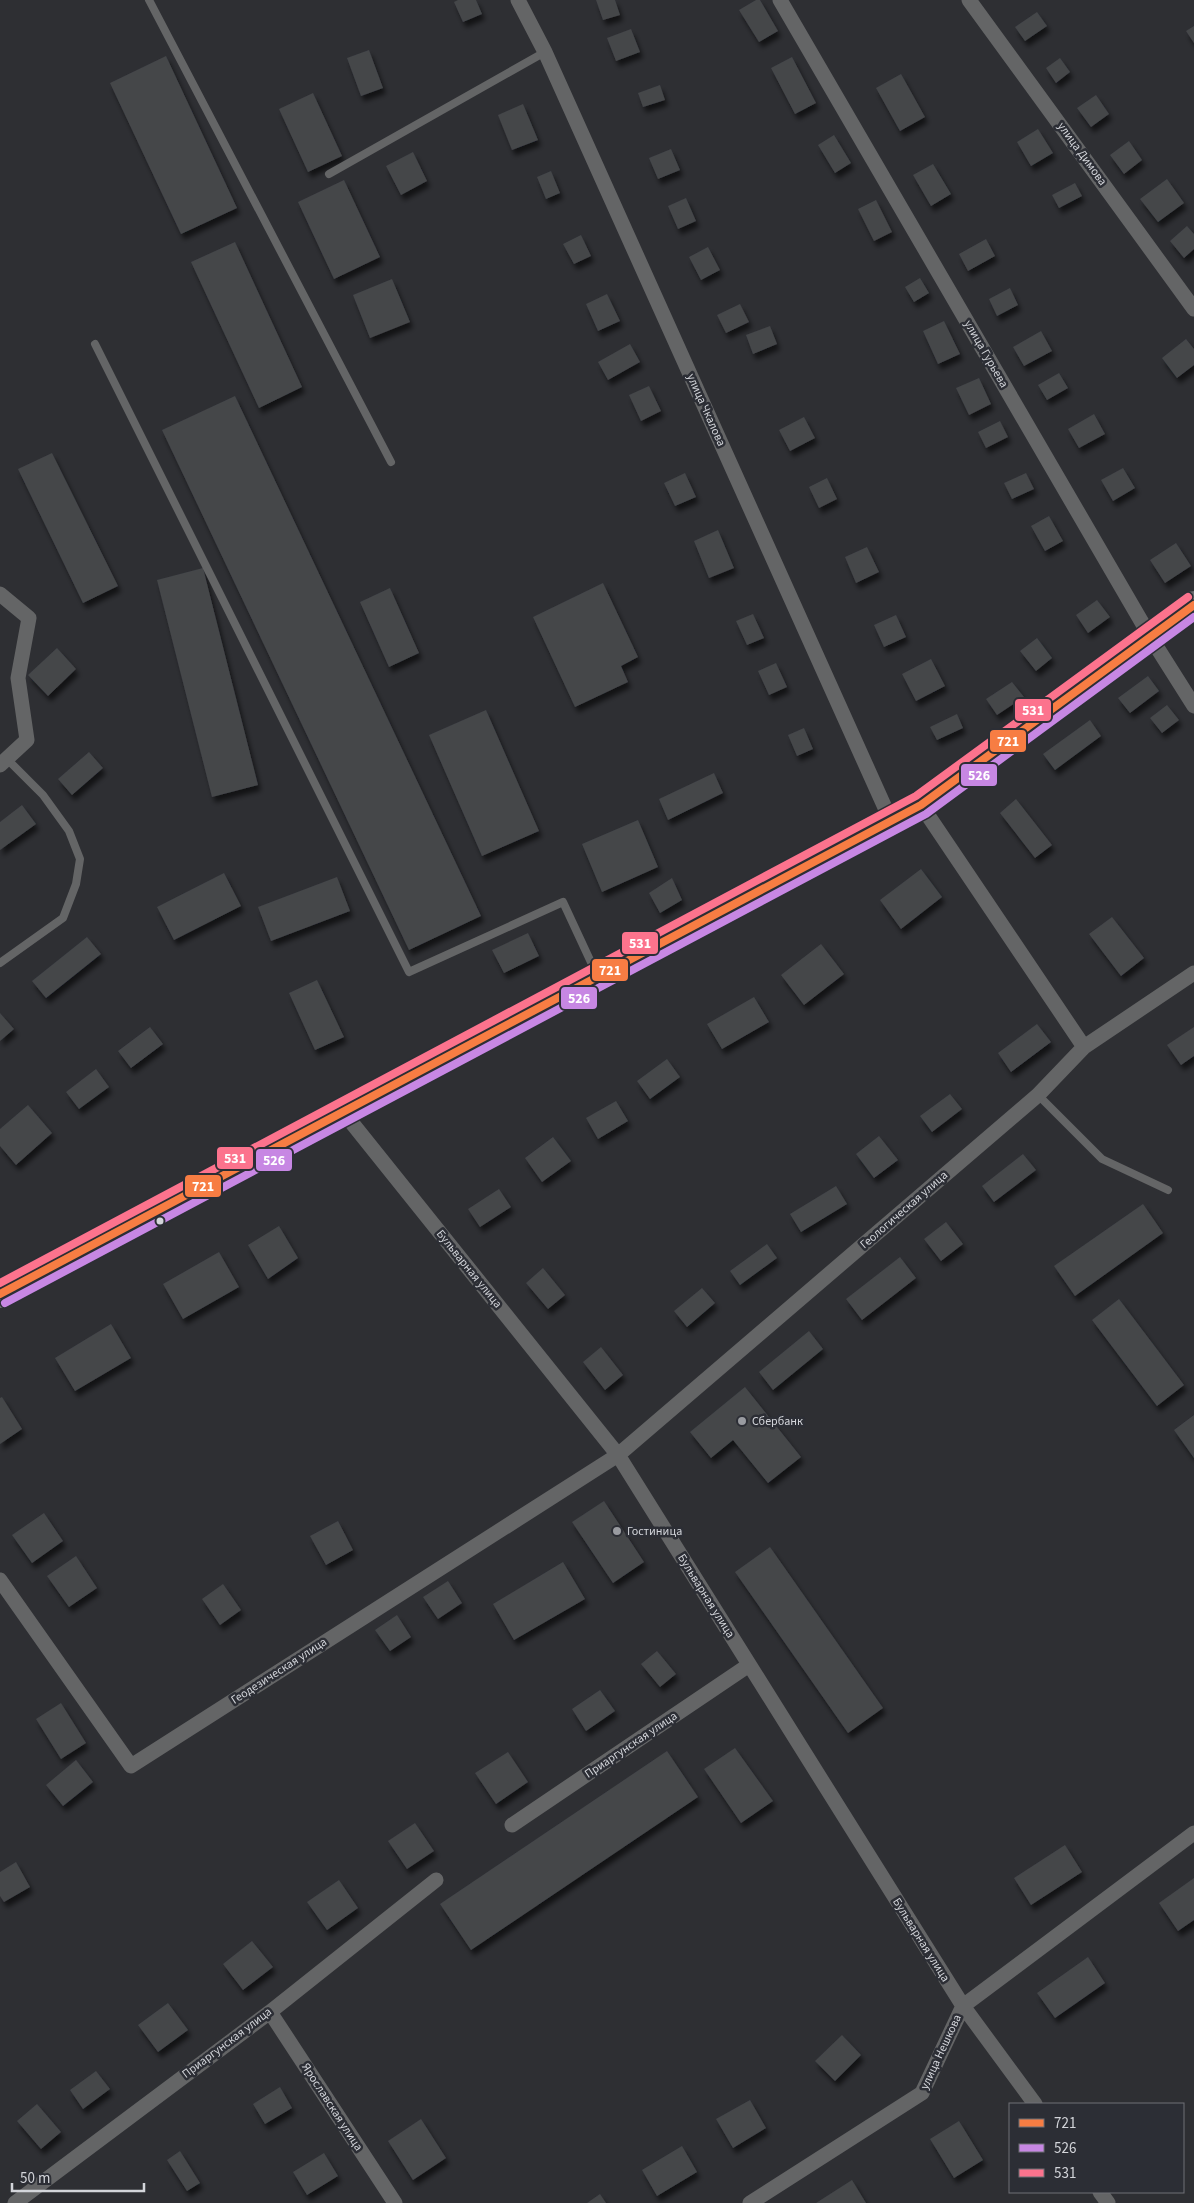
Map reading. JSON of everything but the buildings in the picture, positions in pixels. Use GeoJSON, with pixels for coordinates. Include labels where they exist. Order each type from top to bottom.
{"type":"FeatureCollection","features":[{"type":"Feature","properties":{"kind":"highway"},"geometry":{"type":"LineString","coordinates":[[0,1293],[344,1113],[921,805],[976,767],[1194,605]]}},
{"type":"Feature","properties":{"kind":"street","name":"улица Чкалова"},"geometry":{"type":"LineString","coordinates":[[518,0],[545,52],[891,821]]}},
{"type":"Feature","properties":{"kind":"street","name":"улица Гурьева"},"geometry":{"type":"LineString","coordinates":[[780,0],[1151,638],[1194,706]]}},
{"type":"Feature","properties":{"kind":"street","name":"улица Димова"},"geometry":{"type":"LineString","coordinates":[[969,0],[1194,309]]}},
{"type":"Feature","properties":{"kind":"street"},"geometry":{"type":"LineString","coordinates":[[0,594],[29,618],[18,678],[27,740],[3,762]]}},
{"type":"Feature","properties":{"kind":"street"},"geometry":{"type":"LineString","coordinates":[[921,805],[1084,1047]]}},
{"type":"Feature","properties":{"kind":"street","name":"Геологическая улица"},"geometry":{"type":"LineString","coordinates":[[618,1455],[1038,1095],[1084,1047],[1194,973]]}},
{"type":"Feature","properties":{"kind":"street","name":"Бульварная улица"},"geometry":{"type":"LineString","coordinates":[[344,1113],[618,1455],[963,2006],[1034,2103]]}},
{"type":"Feature","properties":{"kind":"street","name":"Геодезическая улица"},"geometry":{"type":"LineString","coordinates":[[0,1580],[131,1766],[618,1455]]}},
{"type":"Feature","properties":{"kind":"street","name":"Приаргунская улица"},"geometry":{"type":"LineString","coordinates":[[512,1825],[749,1665]]}},
{"type":"Feature","properties":{"kind":"street","name":"улица Нешкова"},"geometry":{"type":"LineString","coordinates":[[750,2203],[922,2093],[963,2006],[1194,1833]]}},
{"type":"Feature","properties":{"kind":"street","name":"Приаргунская улица"},"geometry":{"type":"LineString","coordinates":[[15,2203],[270,2012],[436,1880]]}},
{"type":"Feature","properties":{"kind":"street","name":"Ярославская улица"},"geometry":{"type":"LineString","coordinates":[[270,2012],[395,2203]]}},
{"type":"Feature","properties":{"kind":"lane"},"geometry":{"type":"LineString","coordinates":[[149,0],[391,462]]}},
{"type":"Feature","properties":{"kind":"lane"},"geometry":{"type":"LineString","coordinates":[[329,174],[545,52]]}},
{"type":"Feature","properties":{"kind":"lane"},"geometry":{"type":"LineString","coordinates":[[95,344],[409,972],[563,902],[598,977]]}},
{"type":"Feature","properties":{"kind":"lane"},"geometry":{"type":"LineString","coordinates":[[0,963],[63,918],[76,884],[80,859],[69,831],[48,802],[3,762]]}},
{"type":"Feature","properties":{"kind":"lane"},"geometry":{"type":"LineString","coordinates":[[1038,1095],[1102,1159],[1168,1190]]}},
{"type":"Feature","properties":{"kind":"transit line","name":"531"},"geometry":{"type":"LineString","coordinates":[[0,1283],[916,796],[1188,597]]}},
{"type":"Feature","properties":{"kind":"transit line","name":"721"},"geometry":{"type":"LineString","coordinates":[[0,1294],[921,805],[1194,605]]}},
{"type":"Feature","properties":{"kind":"transit line","name":"526"},"geometry":{"type":"LineString","coordinates":[[5,1303],[926,814],[1194,617]]}},
{"type":"Feature","properties":{"kind":"place","name":"Сбербанк"},"geometry":{"type":"Point","coordinates":[742,1421]}},
{"type":"Feature","properties":{"kind":"place","name":"Гостиница"},"geometry":{"type":"Point","coordinates":[617,1531]}}]}
